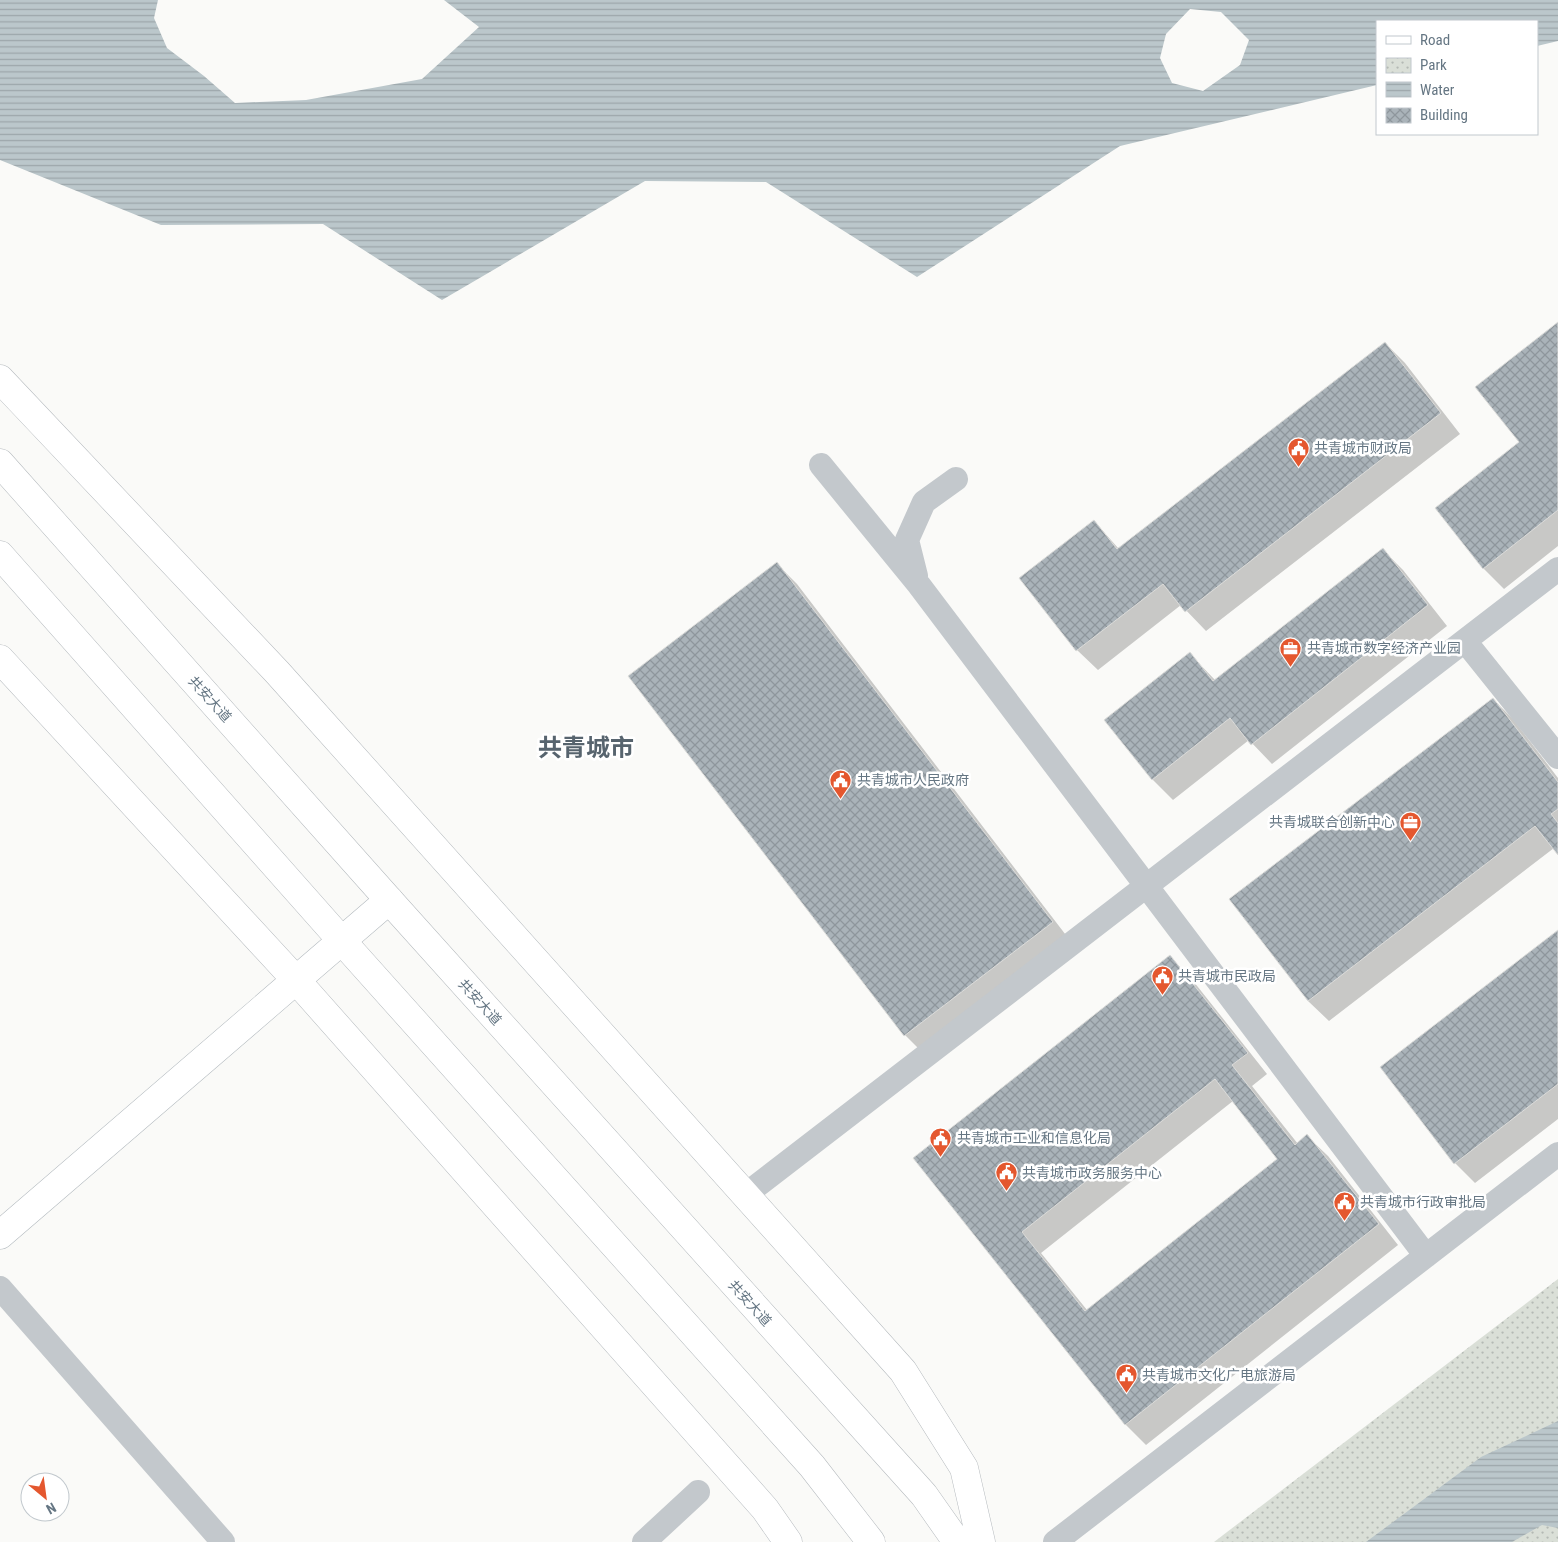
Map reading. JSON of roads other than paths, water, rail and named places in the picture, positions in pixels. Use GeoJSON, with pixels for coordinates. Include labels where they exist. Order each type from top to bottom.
{"type":"FeatureCollection","features":[{"type":"Feature","properties":{"kind":"main road"},"geometry":{"type":"LineString","coordinates":[[0,379],[277,672],[903,1371],[964,1468],[981,1542]]}},
{"type":"Feature","properties":{"kind":"main road","name":"共安大道"},"geometry":{"type":"LineString","coordinates":[[0,463],[924,1496],[957,1542]]}},
{"type":"Feature","properties":{"kind":"main road"},"geometry":{"type":"LineString","coordinates":[[0,555],[342,941],[812,1466],[871,1542]]}},
{"type":"Feature","properties":{"kind":"main road"},"geometry":{"type":"LineString","coordinates":[[0,660],[296,980],[766,1509],[788,1542]]}},
{"type":"Feature","properties":{"kind":"main road"},"geometry":{"type":"LineString","coordinates":[[0,1234],[389,900]]}},
{"type":"Feature","properties":{"kind":"street"},"geometry":{"type":"LineString","coordinates":[[821,465],[919,585],[1426,1256]]}},
{"type":"Feature","properties":{"kind":"street"},"geometry":{"type":"LineString","coordinates":[[919,585],[907,540],[924,502],[956,479]]}},
{"type":"Feature","properties":{"kind":"street"},"geometry":{"type":"LineString","coordinates":[[745,1195],[1558,569]]}},
{"type":"Feature","properties":{"kind":"street"},"geometry":{"type":"LineString","coordinates":[[1465,641],[1558,757]]}},
{"type":"Feature","properties":{"kind":"street"},"geometry":{"type":"LineString","coordinates":[[1055,1542],[1558,1154]]}},
{"type":"Feature","properties":{"kind":"street"},"geometry":{"type":"LineString","coordinates":[[0,1288],[223,1542]]}},
{"type":"Feature","properties":{"kind":"street"},"geometry":{"type":"LineString","coordinates":[[644,1542],[698,1492]]}},
{"type":"Feature","properties":{"kind":"water"},"geometry":{"type":"Polygon","coordinates":[[[0,0],[158,0],[154,18],[167,48],[235,103],[306,100],[422,79],[479,27],[444,0],[1558,0],[1558,41],[1538,46],[1538,20],[1376,20],[1376,85],[1120,146],[917,277],[766,182],[645,181],[442,300],[323,224],[161,225],[0,160],[0,0]],[[1190,9],[1166,34],[1160,58],[1172,83],[1203,91],[1240,65],[1249,40],[1221,12],[1190,9]]]}},
{"type":"Feature","properties":{"kind":"water"},"geometry":{"type":"Polygon","coordinates":[[[1558,1421],[1558,1528],[1542,1525],[1512,1542],[1366,1542],[1481,1457],[1558,1421]]]}},
{"type":"Feature","properties":{"kind":"place","name":"共青城市财政局"},"geometry":{"type":"Point","coordinates":[1298,467]}},
{"type":"Feature","properties":{"kind":"place","name":"共青城市数字经济产业园"},"geometry":{"type":"Point","coordinates":[1291,667]}},
{"type":"Feature","properties":{"kind":"place","name":"共青城市人民政府"},"geometry":{"type":"Point","coordinates":[841,799]}},
{"type":"Feature","properties":{"kind":"place","name":"共青城联合创新中心"},"geometry":{"type":"Point","coordinates":[1411,841]}},
{"type":"Feature","properties":{"kind":"place","name":"共青城市民政局"},"geometry":{"type":"Point","coordinates":[1162,995]}},
{"type":"Feature","properties":{"kind":"place","name":"共青城市工业和信息化局"},"geometry":{"type":"Point","coordinates":[941,1157]}},
{"type":"Feature","properties":{"kind":"place","name":"共青城市政务服务中心"},"geometry":{"type":"Point","coordinates":[1006,1192]}},
{"type":"Feature","properties":{"kind":"place","name":"共青城市行政审批局"},"geometry":{"type":"Point","coordinates":[1344,1221]}},
{"type":"Feature","properties":{"kind":"place","name":"共青城市文化广电旅游局"},"geometry":{"type":"Point","coordinates":[1126,1394]}},
{"type":"Feature","properties":{"kind":"district","name":"共青城市"},"geometry":{"type":"Point","coordinates":[586,748]}}]}
